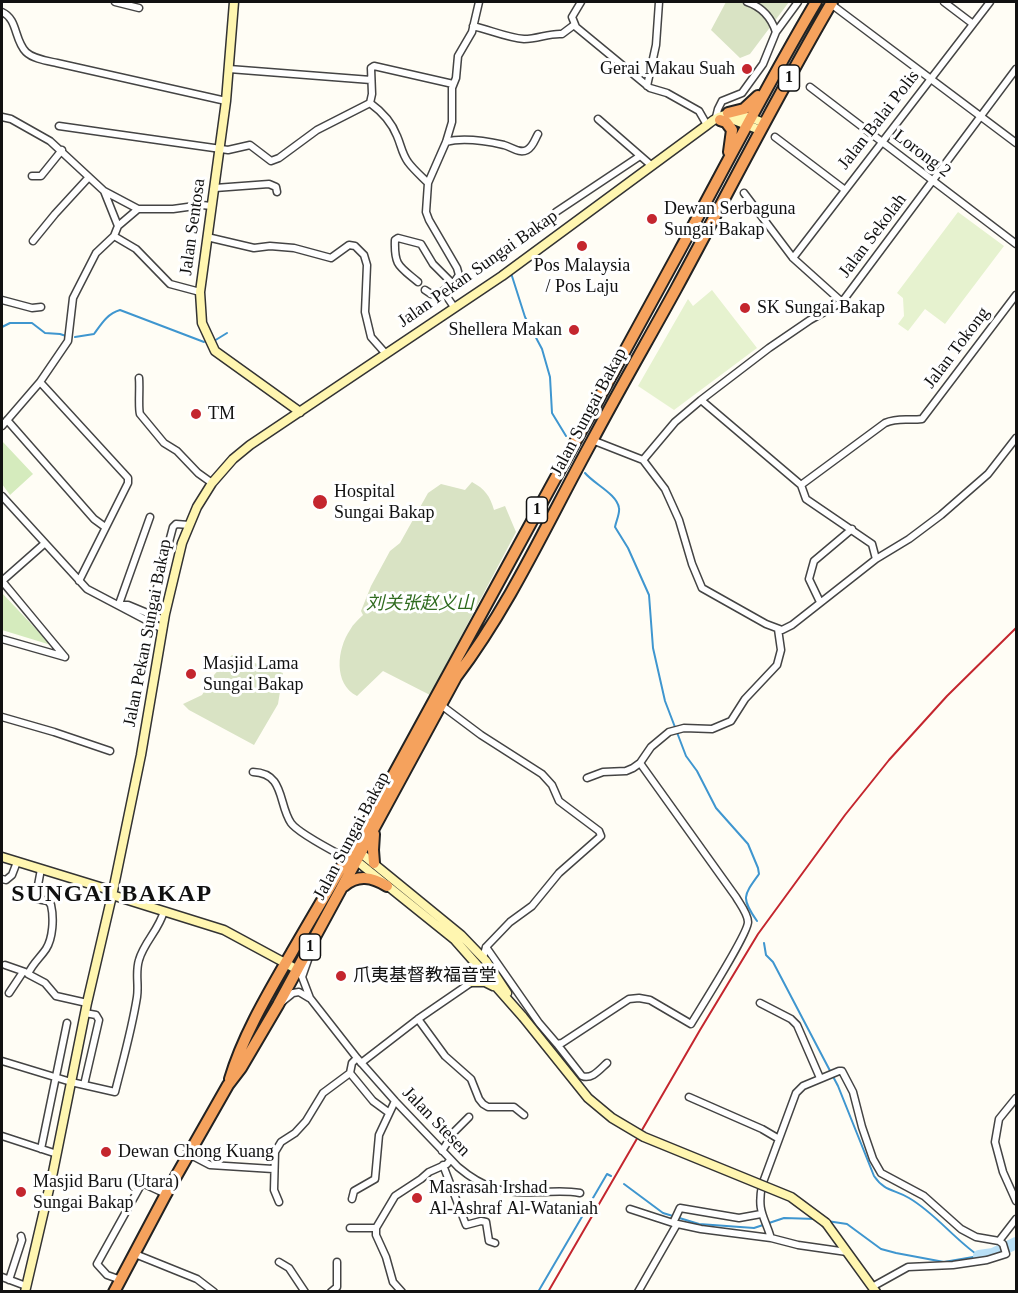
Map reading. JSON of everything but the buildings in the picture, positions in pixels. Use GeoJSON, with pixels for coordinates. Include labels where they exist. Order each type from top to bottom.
{"type":"FeatureCollection","features":[{"type":"Feature","properties":{"kind":"highway","name":"Jalan Sungai Bakap"},"geometry":{"type":"LineString","coordinates":[[114,1292],[252,1040],[286,963],[353,854],[726,167],[767,86],[816,2]]}},
{"type":"Feature","properties":{"kind":"highway","name":"Jalan Sungai Bakap"},"geometry":{"type":"LineString","coordinates":[[252,1040],[278,1005],[298,970],[342,888],[353,854],[378,823],[456,677],[480,646],[502,609],[762,126],[832,3]]}},
{"type":"Feature","properties":{"kind":"highway"},"geometry":{"type":"LineString","coordinates":[[716,120],[748,106],[767,86]]}},
{"type":"Feature","properties":{"kind":"highway"},"geometry":{"type":"LineString","coordinates":[[716,120],[729,125],[733,134],[726,167]]}},
{"type":"Feature","properties":{"kind":"highway"},"geometry":{"type":"LineString","coordinates":[[374,863],[373,850],[378,823]]}},
{"type":"Feature","properties":{"kind":"highway"},"geometry":{"type":"LineString","coordinates":[[342,888],[348,882],[364,877],[372,878],[387,886]]}},
{"type":"Feature","properties":{"kind":"street"},"geometry":{"type":"LineString","coordinates":[[115,2],[139,8]]}},
{"type":"Feature","properties":{"kind":"street","name":"Jalan Sentosa"},"geometry":{"type":"LineString","coordinates":[[233,2],[221,149],[200,292],[202,323],[215,351],[300,412]]}},
{"type":"Feature","properties":{"kind":"street"},"geometry":{"type":"LineString","coordinates":[[425,290],[436,295],[453,284],[459,275],[458,268],[426,212],[428,183],[452,122],[453,84],[458,71],[458,56],[472,32],[479,2]]}},
{"type":"Feature","properties":{"kind":"street"},"geometry":{"type":"LineString","coordinates":[[581,2],[572,14],[574,25],[647,86],[667,93],[716,120],[749,121],[762,126]]}},
{"type":"Feature","properties":{"kind":"street"},"geometry":{"type":"LineString","coordinates":[[647,86],[656,45],[659,2]]}},
{"type":"Feature","properties":{"kind":"street"},"geometry":{"type":"LineString","coordinates":[[747,2],[768,15],[776,32]]}},
{"type":"Feature","properties":{"kind":"street"},"geometry":{"type":"LineString","coordinates":[[716,120],[722,101],[742,93],[763,64],[776,32],[798,2]]}},
{"type":"Feature","properties":{"kind":"street"},"geometry":{"type":"LineString","coordinates":[[944,2],[973,24]]}},
{"type":"Feature","properties":{"kind":"street","name":"Jalan Balai Polis"},"geometry":{"type":"LineString","coordinates":[[793,258],[990,2]]}},
{"type":"Feature","properties":{"kind":"street"},"geometry":{"type":"LineString","coordinates":[[832,3],[1017,143]]}},
{"type":"Feature","properties":{"kind":"street"},"geometry":{"type":"LineString","coordinates":[[2,12],[12,21],[26,52],[34,56],[226,101]]}},
{"type":"Feature","properties":{"kind":"street"},"geometry":{"type":"LineString","coordinates":[[473,26],[521,39],[535,39],[552,33],[562,34],[574,25]]}},
{"type":"Feature","properties":{"kind":"street"},"geometry":{"type":"LineString","coordinates":[[370,103],[371,68],[379,65],[453,84]]}},
{"type":"Feature","properties":{"kind":"street"},"geometry":{"type":"LineString","coordinates":[[229,69],[371,80]]}},
{"type":"Feature","properties":{"kind":"street","name":"Jalan Sekolah"},"geometry":{"type":"LineString","coordinates":[[643,460],[675,422],[701,400],[769,348],[810,320],[842,302],[1017,69]]}},
{"type":"Feature","properties":{"kind":"street","name":"Lorong 2"},"geometry":{"type":"LineString","coordinates":[[810,87],[1017,244]]}},
{"type":"Feature","properties":{"kind":"street"},"geometry":{"type":"LineString","coordinates":[[59,126],[228,150],[250,145],[271,161],[279,159],[316,130],[370,103]]}},
{"type":"Feature","properties":{"kind":"street"},"geometry":{"type":"LineString","coordinates":[[370,103],[389,122],[408,162],[428,183]]}},
{"type":"Feature","properties":{"kind":"street"},"geometry":{"type":"LineString","coordinates":[[2,117],[22,125],[62,150],[104,190],[138,208],[173,209],[211,206]]}},
{"type":"Feature","properties":{"kind":"street"},"geometry":{"type":"LineString","coordinates":[[598,119],[652,166]]}},
{"type":"Feature","properties":{"kind":"street","name":"Jalan Pekan Sungai Bakap"},"geometry":{"type":"LineString","coordinates":[[26,1289],[113,893],[171,590],[182,543],[197,507],[212,483],[232,459],[250,445],[502,276],[716,120]]}},
{"type":"Feature","properties":{"kind":"street"},"geometry":{"type":"LineString","coordinates":[[446,142],[456,139],[469,140],[507,146],[519,151],[527,150],[532,146],[538,134]]}},
{"type":"Feature","properties":{"kind":"street"},"geometry":{"type":"LineString","coordinates":[[775,136],[845,190]]}},
{"type":"Feature","properties":{"kind":"street"},"geometry":{"type":"LineString","coordinates":[[32,176],[41,176],[62,150]]}},
{"type":"Feature","properties":{"kind":"street"},"geometry":{"type":"LineString","coordinates":[[556,212],[640,156]]}},
{"type":"Feature","properties":{"kind":"street"},"geometry":{"type":"LineString","coordinates":[[33,241],[89,177]]}},
{"type":"Feature","properties":{"kind":"street"},"geometry":{"type":"LineString","coordinates":[[215,188],[269,184],[276,187],[277,192]]}},
{"type":"Feature","properties":{"kind":"street"},"geometry":{"type":"LineString","coordinates":[[104,190],[118,226]]}},
{"type":"Feature","properties":{"kind":"street"},"geometry":{"type":"LineString","coordinates":[[744,193],[793,258],[842,302]]}},
{"type":"Feature","properties":{"kind":"street"},"geometry":{"type":"LineString","coordinates":[[2,426],[40,382],[68,341],[73,298],[96,253],[114,236],[118,226],[138,208]]}},
{"type":"Feature","properties":{"kind":"street"},"geometry":{"type":"LineString","coordinates":[[114,236],[136,249],[170,284],[200,292]]}},
{"type":"Feature","properties":{"kind":"street"},"geometry":{"type":"LineString","coordinates":[[207,237],[228,240],[254,248],[270,246],[294,248],[331,258],[350,245],[355,246],[364,255],[367,265],[365,312],[371,337],[386,354]]}},
{"type":"Feature","properties":{"kind":"street"},"geometry":{"type":"LineString","coordinates":[[418,282],[399,266],[394,257],[395,240],[398,238],[421,244],[433,264],[453,284]]}},
{"type":"Feature","properties":{"kind":"street"},"geometry":{"type":"LineString","coordinates":[[443,291],[454,308]]}},
{"type":"Feature","properties":{"kind":"street","name":"Jalan Tokong"},"geometry":{"type":"LineString","coordinates":[[801,485],[885,423],[896,418],[911,421],[922,419],[1017,295]]}},
{"type":"Feature","properties":{"kind":"street"},"geometry":{"type":"LineString","coordinates":[[2,300],[32,308],[41,307]]}},
{"type":"Feature","properties":{"kind":"street"},"geometry":{"type":"LineString","coordinates":[[139,378],[141,394],[138,410],[140,414],[164,443],[177,450],[198,473],[212,483]]}},
{"type":"Feature","properties":{"kind":"street"},"geometry":{"type":"LineString","coordinates":[[40,382],[128,478],[128,483],[79,581]]}},
{"type":"Feature","properties":{"kind":"street"},"geometry":{"type":"LineString","coordinates":[[701,400],[801,485],[806,498],[872,544],[876,560]]}},
{"type":"Feature","properties":{"kind":"street"},"geometry":{"type":"LineString","coordinates":[[7,420],[94,519],[105,527]]}},
{"type":"Feature","properties":{"kind":"street"},"geometry":{"type":"LineString","coordinates":[[592,440],[643,460],[665,489],[679,520],[702,588],[782,630],[792,625],[876,560],[909,539],[970,490],[988,474],[1017,438]]}},
{"type":"Feature","properties":{"kind":"street"},"geometry":{"type":"LineString","coordinates":[[2,496],[87,589],[119,605],[125,611],[164,625]]}},
{"type":"Feature","properties":{"kind":"street"},"geometry":{"type":"LineString","coordinates":[[119,605],[150,517]]}},
{"type":"Feature","properties":{"kind":"street"},"geometry":{"type":"LineString","coordinates":[[150,614],[173,527],[176,524],[189,525]]}},
{"type":"Feature","properties":{"kind":"street"},"geometry":{"type":"LineString","coordinates":[[820,602],[808,579],[814,561],[852,529]]}},
{"type":"Feature","properties":{"kind":"street"},"geometry":{"type":"LineString","coordinates":[[2,639],[65,657],[2,581],[44,544]]}},
{"type":"Feature","properties":{"kind":"street"},"geometry":{"type":"LineString","coordinates":[[159,586],[171,590]]}},
{"type":"Feature","properties":{"kind":"street"},"geometry":{"type":"LineString","coordinates":[[119,605],[128,604],[150,614],[164,625]]}},
{"type":"Feature","properties":{"kind":"street"},"geometry":{"type":"LineString","coordinates":[[587,778],[603,772],[626,771],[633,768],[640,763],[651,747],[669,732],[684,728],[712,729],[736,717],[745,699],[777,665],[781,650],[778,629]]}},
{"type":"Feature","properties":{"kind":"street"},"geometry":{"type":"LineString","coordinates":[[38,649],[44,645],[48,636]]}},
{"type":"Feature","properties":{"kind":"street"},"geometry":{"type":"LineString","coordinates":[[441,705],[481,735],[542,774],[552,785],[560,801],[599,831],[602,836],[562,870],[532,906],[510,922],[486,946],[471,982]]}},
{"type":"Feature","properties":{"kind":"street"},"geometry":{"type":"LineString","coordinates":[[2,717],[110,751]]}},
{"type":"Feature","properties":{"kind":"street"},"geometry":{"type":"LineString","coordinates":[[557,1044],[591,1026],[629,999],[650,1000],[691,1024],[748,924],[748,918],[736,897],[640,763]]}},
{"type":"Feature","properties":{"kind":"street"},"geometry":{"type":"LineString","coordinates":[[253,772],[260,772],[278,784],[292,825],[374,863],[461,935],[475,949],[484,973],[513,1004],[588,1098],[612,1118],[644,1137],[791,1197],[826,1223],[874,1289],[908,1267],[969,1263],[1006,1254],[1003,1246],[1017,1219]]}},
{"type":"Feature","properties":{"kind":"street"},"geometry":{"type":"LineString","coordinates":[[353,854],[387,886],[481,960],[502,983],[513,1004]]}},
{"type":"Feature","properties":{"kind":"street"},"geometry":{"type":"LineString","coordinates":[[2,857],[224,930],[298,970]]}},
{"type":"Feature","properties":{"kind":"street"},"geometry":{"type":"LineString","coordinates":[[2,879],[6,880],[12,875],[16,862]]}},
{"type":"Feature","properties":{"kind":"street"},"geometry":{"type":"LineString","coordinates":[[9,993],[47,947],[51,932],[51,905],[37,899],[36,896],[41,869]]}},
{"type":"Feature","properties":{"kind":"street"},"geometry":{"type":"LineString","coordinates":[[2,1062],[115,1092],[138,994],[136,969],[140,957],[158,928],[164,911]]}},
{"type":"Feature","properties":{"kind":"street","name":"Jalan Stesen"},"geometry":{"type":"LineString","coordinates":[[318,933],[302,977],[310,998],[359,1061],[450,1160],[467,1174],[488,1186],[507,1193],[568,1190],[580,1194]]}},
{"type":"Feature","properties":{"kind":"street"},"geometry":{"type":"LineString","coordinates":[[475,949],[486,946]]}},
{"type":"Feature","properties":{"kind":"street"},"geometry":{"type":"LineString","coordinates":[[486,946],[539,1023],[582,1076],[590,1078],[607,1063]]}},
{"type":"Feature","properties":{"kind":"street"},"geometry":{"type":"LineString","coordinates":[[5,965],[45,983],[56,996],[87,1003]]}},
{"type":"Feature","properties":{"kind":"street"},"geometry":{"type":"LineString","coordinates":[[279,1202],[274,1190],[275,1152],[281,1142],[301,1127],[322,1093],[350,1072],[352,1063],[359,1061],[484,973]]}},
{"type":"Feature","properties":{"kind":"street"},"geometry":{"type":"LineString","coordinates":[[471,982],[485,982],[496,987]]}},
{"type":"Feature","properties":{"kind":"street"},"geometry":{"type":"LineString","coordinates":[[278,1005],[294,993],[299,992],[310,998]]}},
{"type":"Feature","properties":{"kind":"street"},"geometry":{"type":"LineString","coordinates":[[760,1003],[791,1019],[797,1025],[823,1077]]}},
{"type":"Feature","properties":{"kind":"street"},"geometry":{"type":"LineString","coordinates":[[84,1085],[99,1020],[96,1015],[85,1013]]}},
{"type":"Feature","properties":{"kind":"street"},"geometry":{"type":"LineString","coordinates":[[418,1019],[445,1056],[471,1079],[483,1104],[488,1107],[514,1107],[524,1115]]}},
{"type":"Feature","properties":{"kind":"street"},"geometry":{"type":"LineString","coordinates":[[41,1149],[67,1023]]}},
{"type":"Feature","properties":{"kind":"street"},"geometry":{"type":"LineString","coordinates":[[771,1238],[762,1216],[760,1199],[762,1185],[799,1088],[842,1071],[853,1092],[873,1159],[882,1173],[924,1196],[961,1229],[1003,1246]]}},
{"type":"Feature","properties":{"kind":"street"},"geometry":{"type":"LineString","coordinates":[[350,1072],[373,1101],[388,1112]]}},
{"type":"Feature","properties":{"kind":"street"},"geometry":{"type":"LineString","coordinates":[[689,1097],[762,1129],[779,1139]]}},
{"type":"Feature","properties":{"kind":"street"},"geometry":{"type":"LineString","coordinates":[[1017,1098],[999,1119],[995,1142],[1003,1172],[1017,1201]]}},
{"type":"Feature","properties":{"kind":"street"},"geometry":{"type":"LineString","coordinates":[[352,1199],[354,1191],[375,1179],[379,1135],[395,1101]]}},
{"type":"Feature","properties":{"kind":"street"},"geometry":{"type":"LineString","coordinates":[[442,1151],[454,1132],[469,1117]]}},
{"type":"Feature","properties":{"kind":"street"},"geometry":{"type":"LineString","coordinates":[[2,1136],[57,1154]]}},
{"type":"Feature","properties":{"kind":"street"},"geometry":{"type":"LineString","coordinates":[[189,1154],[210,1165],[273,1168]]}},
{"type":"Feature","properties":{"kind":"street"},"geometry":{"type":"LineString","coordinates":[[402,1292],[393,1282],[386,1257],[376,1235],[376,1228],[395,1196],[450,1160]]}},
{"type":"Feature","properties":{"kind":"street"},"geometry":{"type":"LineString","coordinates":[[443,1165],[466,1226],[481,1221],[486,1222],[489,1241],[495,1243]]}},
{"type":"Feature","properties":{"kind":"street"},"geometry":{"type":"LineString","coordinates":[[121,1280],[107,1275],[97,1264],[142,1183],[166,1194]]}},
{"type":"Feature","properties":{"kind":"street"},"geometry":{"type":"LineString","coordinates":[[638,1292],[680,1208],[739,1218],[762,1216]]}},
{"type":"Feature","properties":{"kind":"street"},"geometry":{"type":"LineString","coordinates":[[630,1209],[675,1219],[701,1230],[771,1238],[798,1245],[848,1252]]}},
{"type":"Feature","properties":{"kind":"street"},"geometry":{"type":"LineString","coordinates":[[350,1228],[376,1228]]}},
{"type":"Feature","properties":{"kind":"street"},"geometry":{"type":"LineString","coordinates":[[9,1280],[22,1240],[21,1236]]}},
{"type":"Feature","properties":{"kind":"street"},"geometry":{"type":"LineString","coordinates":[[135,1254],[197,1279],[214,1292]]}},
{"type":"Feature","properties":{"kind":"street"},"geometry":{"type":"LineString","coordinates":[[279,1262],[289,1268],[304,1292]]}},
{"type":"Feature","properties":{"kind":"street"},"geometry":{"type":"LineString","coordinates":[[331,1292],[337,1287],[337,1262]]}},
{"type":"Feature","properties":{"kind":"street"},"geometry":{"type":"LineString","coordinates":[[2,1277],[26,1289]]}},
{"type":"Feature","properties":{"kind":"green space"},"geometry":{"type":"Polygon","coordinates":[[[726,2],[789,2],[750,54],[740,58],[711,30],[726,2]]]}},
{"type":"Feature","properties":{"kind":"green space"},"geometry":{"type":"Polygon","coordinates":[[[958,212],[1004,246],[945,324],[925,309],[908,331],[898,324],[904,316],[903,298],[897,293],[958,212]]]}},
{"type":"Feature","properties":{"kind":"green space"},"geometry":{"type":"Polygon","coordinates":[[[712,290],[757,348],[674,410],[638,386],[688,299],[693,306],[712,290]]]}},
{"type":"Feature","properties":{"kind":"green space"},"geometry":{"type":"Polygon","coordinates":[[[2,441],[33,474],[10,495],[2,484],[2,441]]]}},
{"type":"Feature","properties":{"kind":"green space","name":"刘关张赵义山"},"geometry":{"type":"Polygon","coordinates":[[[472,482],[486,493],[494,510],[505,506],[516,532],[430,695],[383,671],[357,696],[344,683],[340,656],[346,638],[363,615],[361,611],[371,586],[390,551],[400,543],[428,493],[441,484],[465,490],[472,482]]]}},
{"type":"Feature","properties":{"kind":"green space"},"geometry":{"type":"Polygon","coordinates":[[[2,593],[51,645],[2,630],[2,593]]]}},
{"type":"Feature","properties":{"kind":"green space"},"geometry":{"type":"Polygon","coordinates":[[[232,655],[283,673],[278,704],[254,745],[189,710],[183,704],[202,695],[214,675],[232,655]]]}},
{"type":"Feature","properties":{"kind":"waterway"},"geometry":{"type":"LineString","coordinates":[[511,273],[525,317],[542,349],[550,377],[552,413],[566,436]]}},
{"type":"Feature","properties":{"kind":"waterway","name":"SUNGAI BAKAP"},"geometry":{"type":"LineString","coordinates":[[75,337],[94,334],[108,316],[120,310],[204,342]]}},
{"type":"Feature","properties":{"kind":"waterway","name":"SUNGAI BAKAP"},"geometry":{"type":"LineString","coordinates":[[2,327],[10,323],[32,323],[45,333],[66,336]]}},
{"type":"Feature","properties":{"kind":"waterway","name":"SUNGAI BAKAP"},"geometry":{"type":"LineString","coordinates":[[214,341],[227,333]]}},
{"type":"Feature","properties":{"kind":"waterway"},"geometry":{"type":"LineString","coordinates":[[585,473],[614,498],[619,508],[615,527],[628,548],[649,595],[653,648],[665,701],[686,756],[697,771],[716,808],[748,844],[758,868],[759,874],[746,897],[748,907],[757,921]]}},
{"type":"Feature","properties":{"kind":"waterway"},"geometry":{"type":"LineString","coordinates":[[764,943],[766,955],[773,962],[838,1086],[874,1176],[886,1188],[918,1204],[979,1256]]}},
{"type":"Feature","properties":{"kind":"waterway"},"geometry":{"type":"LineString","coordinates":[[538,1292],[607,1174],[611,1176]]}},
{"type":"Feature","properties":{"kind":"waterway"},"geometry":{"type":"LineString","coordinates":[[624,1184],[663,1213],[699,1224],[754,1228],[784,1218],[816,1219]]}},
{"type":"Feature","properties":{"kind":"waterway"},"geometry":{"type":"LineString","coordinates":[[827,1221],[847,1224],[881,1249],[896,1253],[944,1262],[979,1256]]}},
{"type":"Feature","properties":{"kind":"waterway","name":"SUNGAI BAKAP"},"geometry":{"type":"LineString","coordinates":[[979,1256],[993,1254],[1016,1243]]}},
{"type":"Feature","properties":{"kind":"railway"},"geometry":{"type":"LineString","coordinates":[[548,1292],[758,934],[845,815],[889,760],[947,696],[1016,628]]}},
{"type":"Feature","properties":{"kind":"place","name":"Gerai Makau Suah"},"geometry":{"type":"Point","coordinates":[747,69]}},
{"type":"Feature","properties":{"kind":"place","name":"Dewan Serbaguna Sungai Bakap"},"geometry":{"type":"Point","coordinates":[652,219]}},
{"type":"Feature","properties":{"kind":"place","name":"Pos Malaysia / Pos Laju"},"geometry":{"type":"Point","coordinates":[582,246]}},
{"type":"Feature","properties":{"kind":"place","name":"SK Sungai Bakap"},"geometry":{"type":"Point","coordinates":[745,308]}},
{"type":"Feature","properties":{"kind":"place","name":"Shellera Makan"},"geometry":{"type":"Point","coordinates":[574,330]}},
{"type":"Feature","properties":{"kind":"place","name":"TM"},"geometry":{"type":"Point","coordinates":[196,414]}},
{"type":"Feature","properties":{"kind":"place","name":"Hospital Sungai Bakap"},"geometry":{"type":"Point","coordinates":[320,502]}},
{"type":"Feature","properties":{"kind":"place","name":"Masjid Lama Sungai Bakap"},"geometry":{"type":"Point","coordinates":[191,674]}},
{"type":"Feature","properties":{"kind":"place","name":"爪夷基督教福音堂"},"geometry":{"type":"Point","coordinates":[341,976]}},
{"type":"Feature","properties":{"kind":"place","name":"Dewan Chong Kuang"},"geometry":{"type":"Point","coordinates":[106,1152]}},
{"type":"Feature","properties":{"kind":"place","name":"Masjid Baru (Utara) Sungai Bakap"},"geometry":{"type":"Point","coordinates":[21,1192]}},
{"type":"Feature","properties":{"kind":"place","name":"Masrasah Irshad Al-Ashraf Al-Wataniah"},"geometry":{"type":"Point","coordinates":[417,1198]}},
{"type":"Feature","properties":{"kind":"district","name":"SUNGAI BAKAP"},"geometry":{"type":"Point","coordinates":[112,895]}}]}
